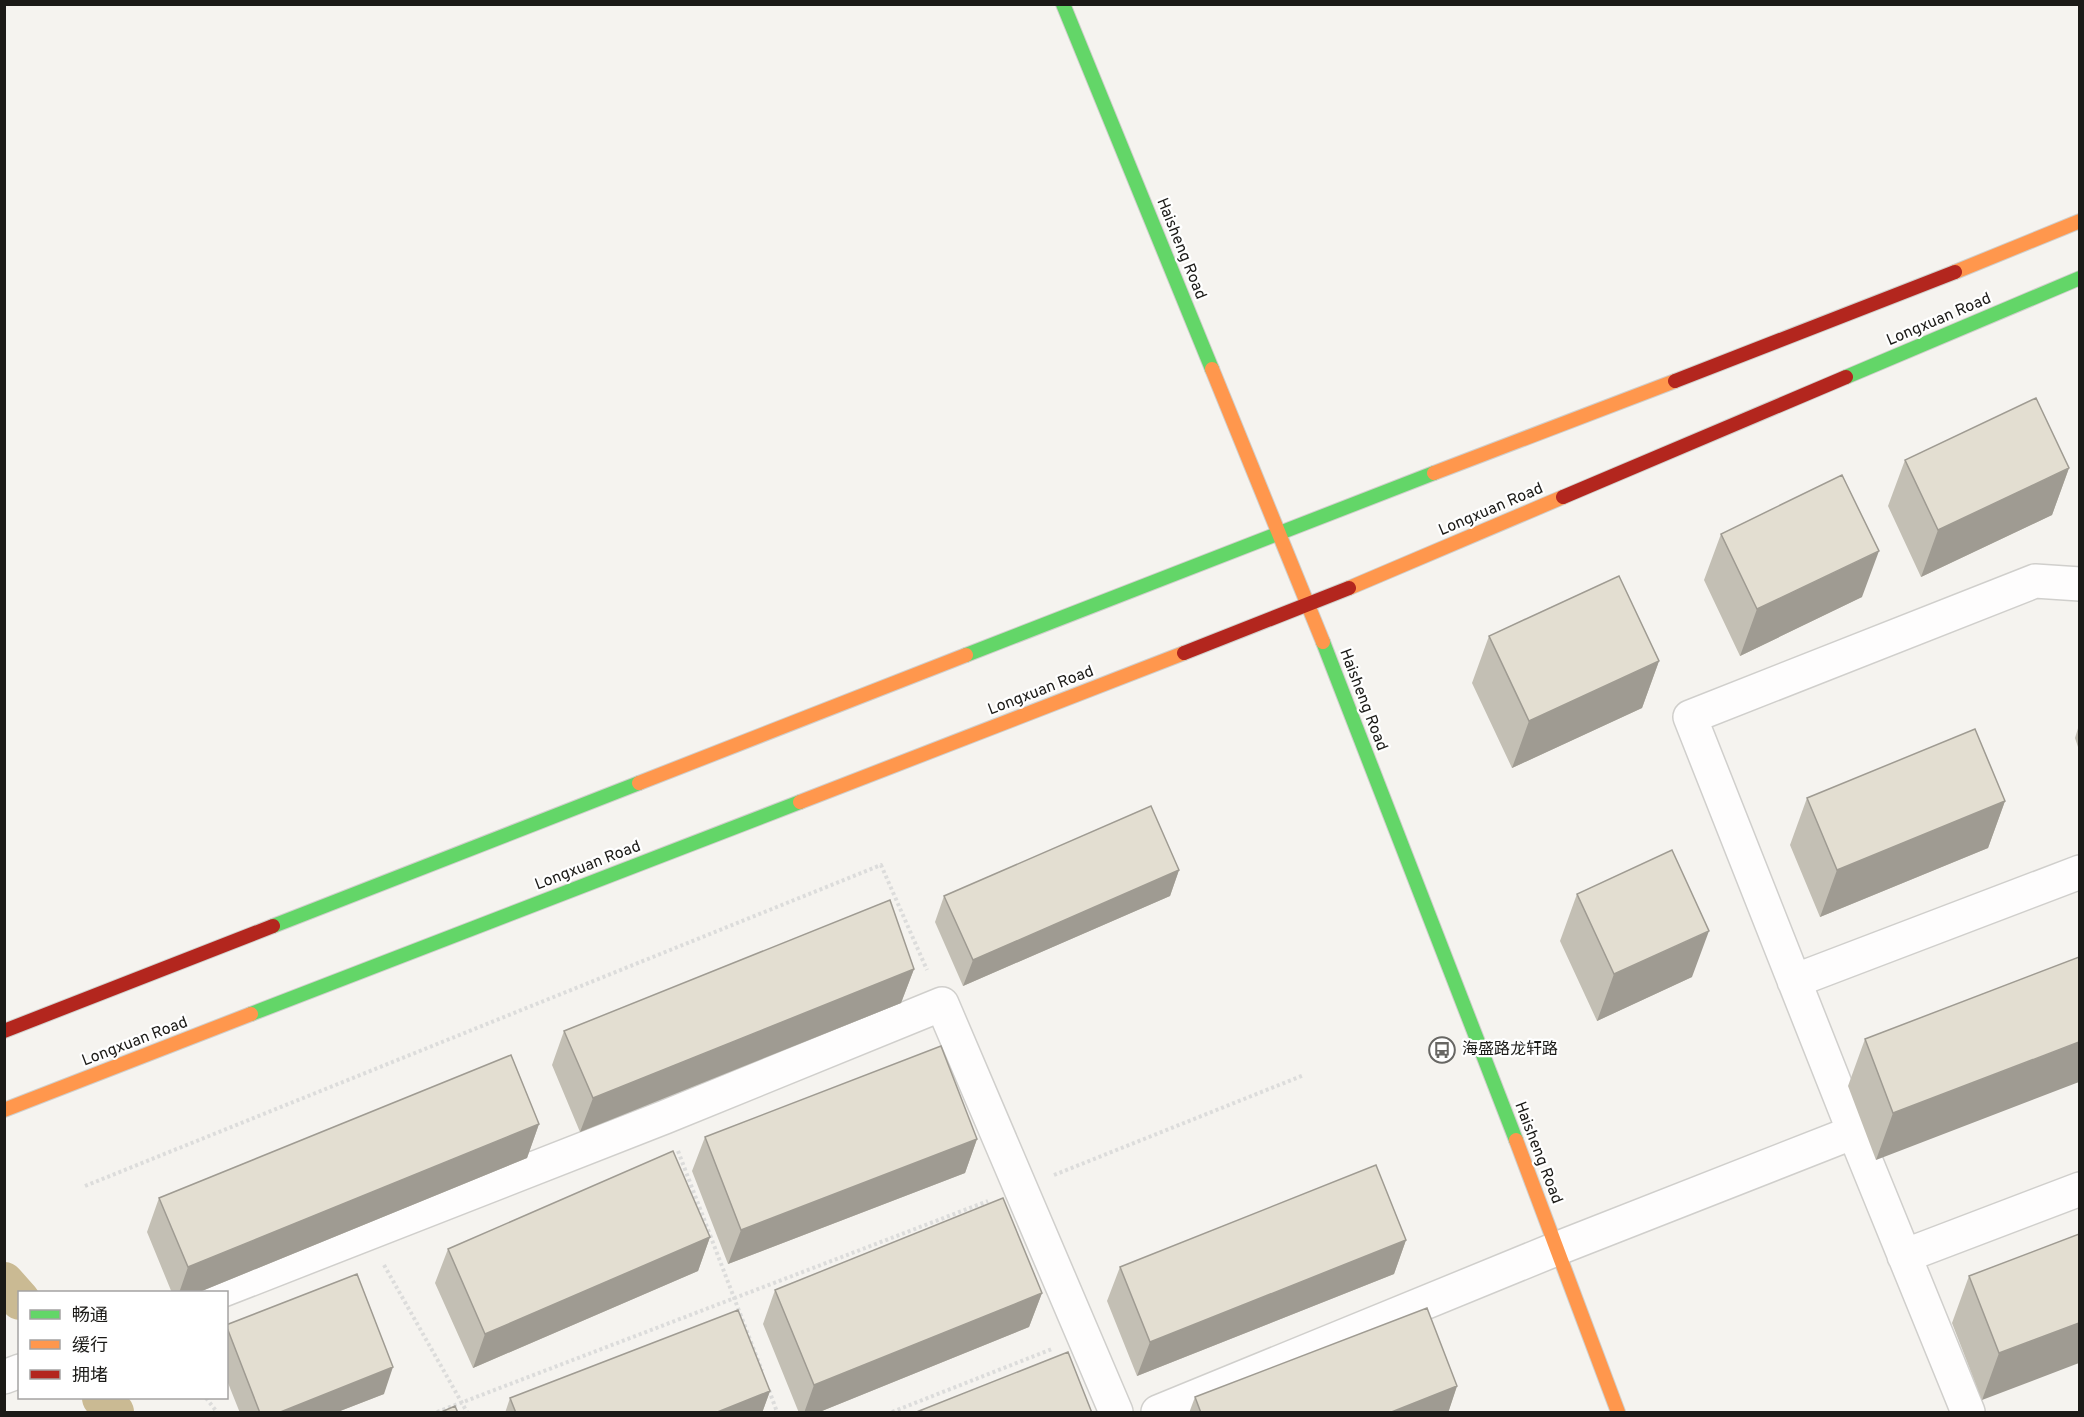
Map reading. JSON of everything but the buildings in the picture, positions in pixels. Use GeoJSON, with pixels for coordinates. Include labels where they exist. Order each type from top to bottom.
{"type":"FeatureCollection","features":[{"type":"Feature","properties":{"kind":"street","name":"Haisheng Road"},"geometry":{"type":"LineString","coordinates":[[1063,4],[1309,605],[1482,1051],[1618,1413]]}},
{"type":"Feature","properties":{"kind":"street"},"geometry":{"type":"LineString","coordinates":[[4,1031],[1279,533],[1938,279],[2079,221]]}},
{"type":"Feature","properties":{"kind":"street","name":"Longxuan Road"},"geometry":{"type":"LineString","coordinates":[[4,1110],[1309,605],[2079,278]]}},
{"type":"Feature","properties":{"kind":"street"},"geometry":{"type":"LineString","coordinates":[[1968,1413],[1690,717],[2036,581],[2079,584]]}},
{"type":"Feature","properties":{"kind":"street"},"geometry":{"type":"LineString","coordinates":[[1794,981],[2079,872]]}},
{"type":"Feature","properties":{"kind":"street"},"geometry":{"type":"LineString","coordinates":[[223,1291],[665,1117],[942,1004],[1116,1413]]}},
{"type":"Feature","properties":{"kind":"street"},"geometry":{"type":"LineString","coordinates":[[1158,1413],[1556,1249],[1854,1132]]}},
{"type":"Feature","properties":{"kind":"street"},"geometry":{"type":"LineString","coordinates":[[1904,1256],[2079,1189]]}},
{"type":"Feature","properties":{"kind":"path"},"geometry":{"type":"LineString","coordinates":[[85,1186],[881,866],[942,1004]]}},
{"type":"Feature","properties":{"kind":"path"},"geometry":{"type":"LineString","coordinates":[[437,1413],[1020,1189],[1304,1076]]}},
{"type":"Feature","properties":{"kind":"path"},"geometry":{"type":"LineString","coordinates":[[665,1117],[736,1298],[777,1413]]}},
{"type":"Feature","properties":{"kind":"path"},"geometry":{"type":"LineString","coordinates":[[366,1233],[467,1413]]}},
{"type":"Feature","properties":{"kind":"path"},"geometry":{"type":"LineString","coordinates":[[892,1413],[1083,1337]]}},
{"type":"Feature","properties":{"kind":"path"},"geometry":{"type":"LineString","coordinates":[[207,1399],[218,1413]]}},
{"type":"Feature","properties":{"kind":"waterway"},"geometry":{"type":"LineString","coordinates":[[4,1282],[18,1298]]}},
{"type":"Feature","properties":{"kind":"waterway"},"geometry":{"type":"LineString","coordinates":[[103,1399],[114,1412]]}},
{"type":"Feature","properties":{"kind":"traffic: fast"},"geometry":{"type":"LineString","coordinates":[[1063,4],[1212,369]]}},
{"type":"Feature","properties":{"kind":"traffic: fast"},"geometry":{"type":"LineString","coordinates":[[1846,377],[2080,278]]}},
{"type":"Feature","properties":{"kind":"traffic: fast"},"geometry":{"type":"LineString","coordinates":[[966,655],[1434,473]]}},
{"type":"Feature","properties":{"kind":"traffic: fast"},"geometry":{"type":"LineString","coordinates":[[1323,642],[1516,1140]]}},
{"type":"Feature","properties":{"kind":"traffic: fast"},"geometry":{"type":"LineString","coordinates":[[273,926],[639,783]]}},
{"type":"Feature","properties":{"kind":"traffic: fast"},"geometry":{"type":"LineString","coordinates":[[251,1014],[800,802]]}},
{"type":"Feature","properties":{"kind":"traffic: slow"},"geometry":{"type":"LineString","coordinates":[[1955,272],[2080,221]]}},
{"type":"Feature","properties":{"kind":"traffic: slow"},"geometry":{"type":"LineString","coordinates":[[1212,369],[1323,642]]}},
{"type":"Feature","properties":{"kind":"traffic: slow"},"geometry":{"type":"LineString","coordinates":[[1434,473],[1675,381]]}},
{"type":"Feature","properties":{"kind":"traffic: slow"},"geometry":{"type":"LineString","coordinates":[[1349,588],[1563,497]]}},
{"type":"Feature","properties":{"kind":"traffic: slow"},"geometry":{"type":"LineString","coordinates":[[800,802],[1184,653]]}},
{"type":"Feature","properties":{"kind":"traffic: slow"},"geometry":{"type":"LineString","coordinates":[[639,783],[966,655]]}},
{"type":"Feature","properties":{"kind":"traffic: slow"},"geometry":{"type":"LineString","coordinates":[[4,1110],[251,1014]]}},
{"type":"Feature","properties":{"kind":"traffic: slow"},"geometry":{"type":"LineString","coordinates":[[1516,1140],[1618,1412]]}},
{"type":"Feature","properties":{"kind":"traffic: jam"},"geometry":{"type":"LineString","coordinates":[[1675,381],[1955,272]]}},
{"type":"Feature","properties":{"kind":"traffic: jam"},"geometry":{"type":"LineString","coordinates":[[1563,497],[1846,377]]}},
{"type":"Feature","properties":{"kind":"traffic: jam"},"geometry":{"type":"LineString","coordinates":[[1184,653],[1349,588]]}},
{"type":"Feature","properties":{"kind":"traffic: jam"},"geometry":{"type":"LineString","coordinates":[[4,1031],[273,926]]}},
{"type":"Feature","properties":{"kind":"place","name":"海盛路龙轩路"},"geometry":{"type":"Point","coordinates":[1442,1050]}}]}
